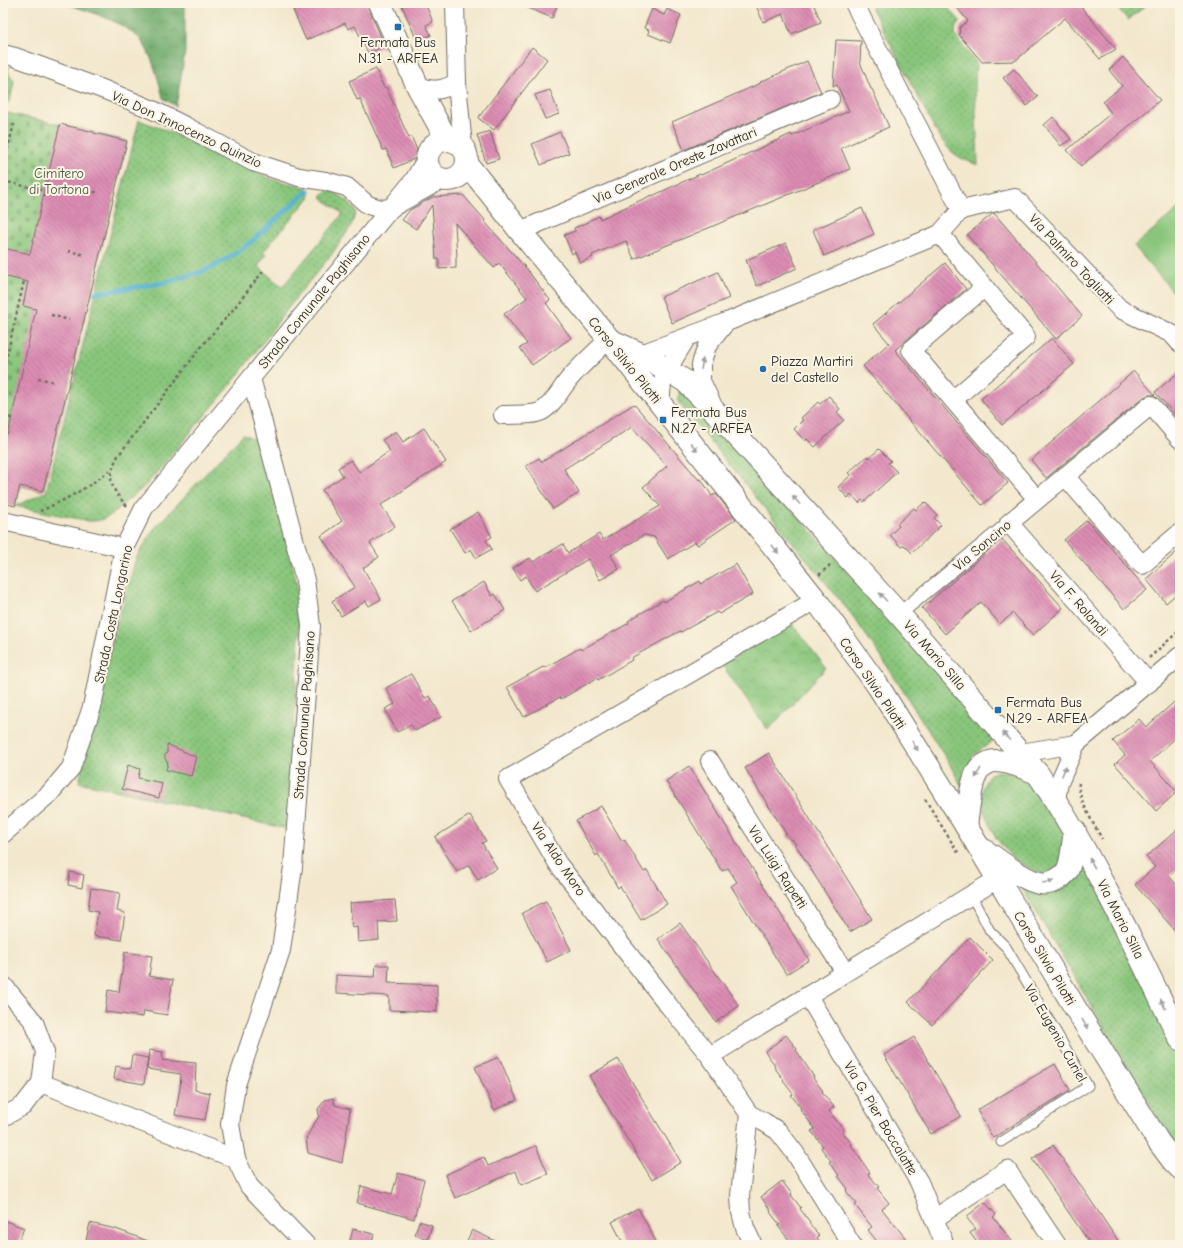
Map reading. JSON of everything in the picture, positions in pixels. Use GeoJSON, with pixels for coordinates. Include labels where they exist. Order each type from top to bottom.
{"type":"FeatureCollection","features":[{"type":"Feature","properties":{"kind":"street"},"geometry":{"type":"LineString","coordinates":[[380,3],[448,157]]}},
{"type":"Feature","properties":{"kind":"street"},"geometry":{"type":"LineString","coordinates":[[448,157],[457,83],[455,3]]}},
{"type":"Feature","properties":{"kind":"street"},"geometry":{"type":"LineString","coordinates":[[641,354],[727,322],[940,234],[961,210],[854,3]]}},
{"type":"Feature","properties":{"kind":"street","name":"Via Don Innocenzo Quinzio"},"geometry":{"type":"LineString","coordinates":[[3,54],[21,59],[105,90],[153,110],[253,162],[299,177],[325,181],[347,187],[368,205],[381,209],[391,208]]}},
{"type":"Feature","properties":{"kind":"street"},"geometry":{"type":"LineString","coordinates":[[421,93],[445,89],[457,83]]}},
{"type":"Feature","properties":{"kind":"street","name":"Via Generale Oreste Zavattari"},"geometry":{"type":"LineString","coordinates":[[520,231],[830,99]]}},
{"type":"Feature","properties":{"kind":"street","name":"Strada Comunale Paghisano"},"geometry":{"type":"LineString","coordinates":[[306,1245],[249,1186],[236,1159],[230,1124],[236,1085],[281,950],[293,867],[311,626],[305,580],[251,378],[414,180],[448,157]]}},
{"type":"Feature","properties":{"kind":"street","name":"Strada Comunale Paghisano"},"geometry":{"type":"LineString","coordinates":[[391,208],[448,157]]}},
{"type":"Feature","properties":{"kind":"street","name":"Corso Silvio Pilotti"},"geometry":{"type":"LineString","coordinates":[[448,157],[520,231],[609,339],[810,593],[878,686],[966,826],[1077,1011],[1158,1141],[1180,1168]]}},
{"type":"Feature","properties":{"kind":"street","name":"Via Palmiro Togliatti"},"geometry":{"type":"LineString","coordinates":[[961,210],[1015,198],[1120,309],[1172,334],[1180,343]]}},
{"type":"Feature","properties":{"kind":"street"},"geometry":{"type":"LineString","coordinates":[[940,234],[1026,337],[954,400]]}},
{"type":"Feature","properties":{"kind":"street"},"geometry":{"type":"LineString","coordinates":[[985,287],[911,350],[1037,499]]}},
{"type":"Feature","properties":{"kind":"street"},"geometry":{"type":"LineString","coordinates":[[717,413],[701,381],[700,364],[707,346],[727,322]]}},
{"type":"Feature","properties":{"kind":"street"},"geometry":{"type":"LineString","coordinates":[[660,403],[662,384],[668,370],[687,337]]}},
{"type":"Feature","properties":{"kind":"street"},"geometry":{"type":"LineString","coordinates":[[503,415],[537,413],[544,410],[550,405],[570,378],[609,339]]}},
{"type":"Feature","properties":{"kind":"street","name":"Via Mario Silla"},"geometry":{"type":"LineString","coordinates":[[609,339],[641,354],[685,381],[717,413],[899,614],[1038,774],[1075,832],[1119,914],[1180,1039]]}},
{"type":"Feature","properties":{"kind":"street","name":"Strada Costa Longarino"},"geometry":{"type":"LineString","coordinates":[[3,834],[50,793],[71,768],[92,707],[124,548],[144,508],[251,378]]}},
{"type":"Feature","properties":{"kind":"street","name":"Via Soncino"},"geometry":{"type":"LineString","coordinates":[[899,614],[1151,405],[1180,439]]}},
{"type":"Feature","properties":{"kind":"street"},"geometry":{"type":"LineString","coordinates":[[1065,476],[1142,565],[1180,533]]}},
{"type":"Feature","properties":{"kind":"street"},"geometry":{"type":"LineString","coordinates":[[8,522],[124,548]]}},
{"type":"Feature","properties":{"kind":"street","name":"Via F. Rolandi"},"geometry":{"type":"LineString","coordinates":[[1009,523],[1149,683]]}},
{"type":"Feature","properties":{"kind":"street","name":"Via Aldo Moro"},"geometry":{"type":"LineString","coordinates":[[749,1114],[710,1056],[558,864],[508,779],[810,593]]}},
{"type":"Feature","properties":{"kind":"street"},"geometry":{"type":"LineString","coordinates":[[1056,800],[1059,783],[1076,744],[1180,656]]}},
{"type":"Feature","properties":{"kind":"street"},"geometry":{"type":"LineString","coordinates":[[1020,753],[1076,744]]}},
{"type":"Feature","properties":{"kind":"street","name":"Via Luigi Rapetti"},"geometry":{"type":"LineString","coordinates":[[710,761],[845,972]]}},
{"type":"Feature","properties":{"kind":"street"},"geometry":{"type":"LineString","coordinates":[[966,826],[974,781],[979,770],[986,764],[995,761],[1008,763],[1038,774]]}},
{"type":"Feature","properties":{"kind":"street"},"geometry":{"type":"LineString","coordinates":[[978,846],[1021,875],[1040,883],[1051,883],[1059,879],[1068,871],[1071,862],[1075,832]]}},
{"type":"Feature","properties":{"kind":"street"},"geometry":{"type":"LineString","coordinates":[[710,1056],[971,895],[998,880],[1021,875]]}},
{"type":"Feature","properties":{"kind":"street"},"geometry":{"type":"LineString","coordinates":[[3,985],[34,1022],[45,1052],[41,1083],[23,1106],[3,1118]]}},
{"type":"Feature","properties":{"kind":"street","name":"Via G. Pier Boccalatte"},"geometry":{"type":"LineString","coordinates":[[808,996],[919,1182],[945,1245]]}},
{"type":"Feature","properties":{"kind":"street"},"geometry":{"type":"LineString","coordinates":[[41,1083],[236,1159]]}},
{"type":"Feature","properties":{"kind":"street"},"geometry":{"type":"LineString","coordinates":[[753,1245],[745,1228],[741,1212],[740,1195],[749,1114],[769,1125],[778,1132],[795,1153],[852,1245]]}},
{"type":"Feature","properties":{"kind":"street"},"geometry":{"type":"LineString","coordinates":[[934,1219],[1007,1170],[1057,1245]]}},
{"type":"Feature","properties":{"kind":"lane","name":"Via Eugenio Curiel"},"geometry":{"type":"LineString","coordinates":[[971,895],[990,930],[1006,947],[1088,1086],[1001,1142]]}},
{"type":"Feature","properties":{"kind":"path"},"geometry":{"type":"LineString","coordinates":[[3,167],[14,124]]}},
{"type":"Feature","properties":{"kind":"path"},"geometry":{"type":"LineString","coordinates":[[3,181],[45,191]]}},
{"type":"Feature","properties":{"kind":"path"},"geometry":{"type":"LineString","coordinates":[[82,189],[99,193]]}},
{"type":"Feature","properties":{"kind":"path"},"geometry":{"type":"LineString","coordinates":[[68,251],[85,255]]}},
{"type":"Feature","properties":{"kind":"path"},"geometry":{"type":"LineString","coordinates":[[139,519],[114,491],[111,480],[112,469],[118,456],[202,346],[264,270]]}},
{"type":"Feature","properties":{"kind":"path"},"geometry":{"type":"LineString","coordinates":[[3,372],[24,281]]}},
{"type":"Feature","properties":{"kind":"path"},"geometry":{"type":"LineString","coordinates":[[51,315],[69,320]]}},
{"type":"Feature","properties":{"kind":"path"},"geometry":{"type":"LineString","coordinates":[[38,378],[54,382]]}},
{"type":"Feature","properties":{"kind":"path"},"geometry":{"type":"LineString","coordinates":[[3,416],[12,418]]}},
{"type":"Feature","properties":{"kind":"path"},"geometry":{"type":"LineString","coordinates":[[8,522],[66,500],[95,482],[112,469]]}},
{"type":"Feature","properties":{"kind":"path"},"geometry":{"type":"LineString","coordinates":[[810,593],[844,554]]}},
{"type":"Feature","properties":{"kind":"path"},"geometry":{"type":"LineString","coordinates":[[1137,669],[1180,630]]}},
{"type":"Feature","properties":{"kind":"path"},"geometry":{"type":"LineString","coordinates":[[1079,781],[1078,787],[1080,796],[1104,844]]}},
{"type":"Feature","properties":{"kind":"green space"},"geometry":{"type":"Polygon","coordinates":[[[65,3],[184,3],[185,52],[176,106],[163,98],[150,56],[142,41],[137,36],[112,20],[65,3]]]}},
{"type":"Feature","properties":{"kind":"green space"},"geometry":{"type":"Polygon","coordinates":[[[869,3],[944,3],[961,22],[956,26],[955,35],[976,63],[975,86],[978,165],[964,160],[955,154],[947,147],[938,135],[869,3]]]}},
{"type":"Feature","properties":{"kind":"green space"},"geometry":{"type":"Polygon","coordinates":[[[1113,3],[1149,3],[1128,20],[1113,3]]]}},
{"type":"Feature","properties":{"kind":"green space"},"geometry":{"type":"Polygon","coordinates":[[[3,66],[9,67],[8,72],[14,81],[10,101],[3,106],[3,66]]]}},
{"type":"Feature","properties":{"kind":"green space","name":"Cimitero di Tortona"},"geometry":{"type":"Polygon","coordinates":[[[3,112],[94,132],[127,141],[43,491],[20,486],[15,506],[3,503],[3,112]]]}},
{"type":"Feature","properties":{"kind":"green space"},"geometry":{"type":"Polygon","coordinates":[[[139,120],[165,130],[233,163],[274,180],[306,187],[310,195],[309,198],[263,252],[266,255],[258,266],[282,287],[343,214],[321,197],[329,190],[344,199],[356,212],[350,228],[332,254],[295,299],[230,386],[142,489],[112,514],[102,520],[96,521],[89,521],[15,506],[46,492],[139,120]]]}},
{"type":"Feature","properties":{"kind":"green space"},"geometry":{"type":"Polygon","coordinates":[[[1180,207],[1180,300],[1134,246],[1180,207]]]}},
{"type":"Feature","properties":{"kind":"green space"},"geometry":{"type":"Polygon","coordinates":[[[680,385],[993,734],[993,741],[973,755],[966,775],[965,793],[949,763],[882,658],[852,615],[678,402],[680,385]]]}},
{"type":"Feature","properties":{"kind":"green space"},"geometry":{"type":"Polygon","coordinates":[[[243,434],[259,441],[284,531],[297,585],[300,617],[288,829],[79,782],[118,621],[136,558],[154,529],[243,434]]]}},
{"type":"Feature","properties":{"kind":"green space"},"geometry":{"type":"Polygon","coordinates":[[[791,622],[826,668],[768,730],[722,665],[791,622]]]}},
{"type":"Feature","properties":{"kind":"green space"},"geometry":{"type":"Polygon","coordinates":[[[998,771],[1010,773],[1021,778],[1041,792],[1065,832],[1059,870],[1040,874],[1013,859],[996,838],[984,812],[982,799],[983,786],[990,774],[998,771]]]}},
{"type":"Feature","properties":{"kind":"green space"},"geometry":{"type":"Polygon","coordinates":[[[1083,858],[1180,1054],[1179,1154],[1019,883],[1072,880],[1080,870],[1083,858]]]}},
{"type":"Feature","properties":{"kind":"building"},"geometry":{"type":"Polygon","coordinates":[[[308,3],[366,3],[385,46],[368,53],[355,26],[348,29],[345,23],[306,40],[293,10],[308,3]]]}},
{"type":"Feature","properties":{"kind":"building"},"geometry":{"type":"Polygon","coordinates":[[[401,3],[425,3],[433,22],[426,25],[431,35],[417,41],[401,3]]]}},
{"type":"Feature","properties":{"kind":"building"},"geometry":{"type":"Polygon","coordinates":[[[517,3],[558,3],[552,18],[517,3]]]}},
{"type":"Feature","properties":{"kind":"building"},"geometry":{"type":"Polygon","coordinates":[[[755,3],[813,3],[821,22],[791,34],[783,14],[763,22],[755,3]]]}},
{"type":"Feature","properties":{"kind":"building"},"geometry":{"type":"Polygon","coordinates":[[[953,3],[1078,3],[1116,49],[1100,59],[1065,18],[1015,61],[982,62],[959,35],[960,27],[968,21],[953,3]]]}},
{"type":"Feature","properties":{"kind":"building"},"geometry":{"type":"Polygon","coordinates":[[[652,9],[664,15],[667,9],[681,15],[670,43],[648,34],[649,30],[644,28],[652,9]]]}},
{"type":"Feature","properties":{"kind":"building"},"geometry":{"type":"Polygon","coordinates":[[[836,40],[861,41],[860,62],[889,127],[841,148],[850,169],[634,259],[626,241],[592,255],[593,257],[580,263],[575,252],[572,254],[564,235],[575,231],[574,228],[599,216],[600,219],[791,134],[792,136],[849,111],[837,85],[833,86],[836,40]]]}},
{"type":"Feature","properties":{"kind":"building"},"geometry":{"type":"Polygon","coordinates":[[[532,47],[547,59],[494,130],[478,118],[532,47]]]}},
{"type":"Feature","properties":{"kind":"building"},"geometry":{"type":"Polygon","coordinates":[[[1123,57],[1160,100],[1081,166],[1067,150],[1111,113],[1103,102],[1122,86],[1109,70],[1123,57]]]}},
{"type":"Feature","properties":{"kind":"building"},"geometry":{"type":"Polygon","coordinates":[[[807,61],[821,92],[684,150],[672,122],[807,61]]]}},
{"type":"Feature","properties":{"kind":"building"},"geometry":{"type":"Polygon","coordinates":[[[376,69],[384,88],[386,87],[409,138],[411,136],[418,152],[414,159],[394,168],[386,149],[383,150],[360,99],[357,100],[349,81],[376,69]]]}},
{"type":"Feature","properties":{"kind":"building"},"geometry":{"type":"Polygon","coordinates":[[[1014,69],[1038,97],[1027,106],[1003,78],[1014,69]]]}},
{"type":"Feature","properties":{"kind":"building"},"geometry":{"type":"Polygon","coordinates":[[[550,90],[559,114],[545,119],[535,95],[550,90]]]}},
{"type":"Feature","properties":{"kind":"building"},"geometry":{"type":"Polygon","coordinates":[[[1053,117],[1071,139],[1061,146],[1044,125],[1053,117]]]}},
{"type":"Feature","properties":{"kind":"building","name":"Cimitero di Tortona"},"geometry":{"type":"Polygon","coordinates":[[[60,124],[127,141],[43,491],[20,486],[15,506],[3,503],[3,433],[8,434],[36,309],[23,306],[28,282],[3,276],[3,248],[30,254],[60,124]]]}},
{"type":"Feature","properties":{"kind":"building"},"geometry":{"type":"Polygon","coordinates":[[[490,131],[499,159],[486,163],[477,135],[490,131]]]}},
{"type":"Feature","properties":{"kind":"building"},"geometry":{"type":"Polygon","coordinates":[[[560,132],[569,153],[541,165],[532,144],[560,132]]]}},
{"type":"Feature","properties":{"kind":"building"},"geometry":{"type":"Polygon","coordinates":[[[463,195],[525,267],[550,300],[546,303],[571,338],[532,365],[520,348],[527,344],[504,314],[527,298],[499,263],[494,268],[455,223],[457,257],[456,268],[439,269],[439,259],[436,259],[432,205],[416,229],[402,220],[410,210],[433,197],[463,195]]]}},
{"type":"Feature","properties":{"kind":"building"},"geometry":{"type":"Polygon","coordinates":[[[862,208],[874,234],[824,256],[813,230],[862,208]]]}},
{"type":"Feature","properties":{"kind":"building"},"geometry":{"type":"Polygon","coordinates":[[[994,213],[1082,316],[1056,339],[967,235],[994,213]]]}},
{"type":"Feature","properties":{"kind":"building"},"geometry":{"type":"Polygon","coordinates":[[[786,243],[797,268],[757,286],[746,260],[786,243]]]}},
{"type":"Feature","properties":{"kind":"building"},"geometry":{"type":"Polygon","coordinates":[[[945,263],[966,289],[895,350],[1008,483],[982,505],[863,366],[889,343],[873,324],[945,263]]]}},
{"type":"Feature","properties":{"kind":"building"},"geometry":{"type":"Polygon","coordinates":[[[718,272],[729,298],[672,323],[661,297],[718,272]]]}},
{"type":"Feature","properties":{"kind":"building"},"geometry":{"type":"Polygon","coordinates":[[[1052,338],[1074,364],[1002,425],[981,399],[1052,338]]]}},
{"type":"Feature","properties":{"kind":"building"},"geometry":{"type":"Polygon","coordinates":[[[1134,371],[1155,395],[1144,397],[1046,478],[1031,460],[1134,371]]]}},
{"type":"Feature","properties":{"kind":"building"},"geometry":{"type":"Polygon","coordinates":[[[1180,371],[1180,421],[1155,392],[1180,371]]]}},
{"type":"Feature","properties":{"kind":"building"},"geometry":{"type":"Polygon","coordinates":[[[829,396],[840,409],[837,412],[844,420],[815,447],[807,439],[805,441],[794,429],[803,420],[801,418],[818,402],[820,404],[829,396]]]}},
{"type":"Feature","properties":{"kind":"building"},"geometry":{"type":"Polygon","coordinates":[[[634,404],[699,480],[701,479],[712,496],[716,494],[736,519],[698,545],[695,542],[668,559],[654,537],[644,535],[611,555],[619,569],[600,580],[588,559],[535,591],[526,576],[520,580],[513,568],[530,558],[533,562],[563,544],[568,553],[599,534],[603,540],[660,506],[643,487],[667,466],[632,427],[564,469],[579,493],[553,509],[526,466],[539,458],[542,462],[634,404]]]}},
{"type":"Feature","properties":{"kind":"building"},"geometry":{"type":"Polygon","coordinates":[[[424,428],[446,462],[381,505],[395,526],[370,543],[379,557],[363,568],[381,599],[369,606],[366,601],[341,616],[332,601],[355,587],[321,536],[342,521],[322,490],[343,476],[338,468],[351,460],[359,472],[390,451],[382,440],[396,431],[403,442],[424,428]]]}},
{"type":"Feature","properties":{"kind":"building"},"geometry":{"type":"Polygon","coordinates":[[[879,449],[891,461],[888,463],[897,472],[864,502],[862,500],[859,503],[851,494],[848,498],[838,487],[851,475],[848,473],[867,456],[869,458],[879,449]]]}},
{"type":"Feature","properties":{"kind":"building"},"geometry":{"type":"Polygon","coordinates":[[[925,502],[937,515],[934,518],[941,525],[912,553],[904,545],[901,547],[890,535],[899,526],[897,524],[914,508],[916,510],[925,502]]]}},
{"type":"Feature","properties":{"kind":"building"},"geometry":{"type":"Polygon","coordinates":[[[478,512],[492,537],[486,540],[492,549],[476,558],[471,549],[465,553],[450,529],[478,512]]]}},
{"type":"Feature","properties":{"kind":"building"},"geometry":{"type":"Polygon","coordinates":[[[1087,520],[1147,590],[1124,609],[1064,540],[1087,520]]]}},
{"type":"Feature","properties":{"kind":"building"},"geometry":{"type":"Polygon","coordinates":[[[1002,539],[1063,608],[1033,635],[1013,613],[1000,624],[981,602],[945,634],[922,608],[1002,539]]]}},
{"type":"Feature","properties":{"kind":"building"},"geometry":{"type":"Polygon","coordinates":[[[1180,549],[1180,591],[1166,603],[1146,579],[1180,549]]]}},
{"type":"Feature","properties":{"kind":"building"},"geometry":{"type":"Polygon","coordinates":[[[736,564],[753,594],[719,614],[717,612],[631,658],[632,660],[598,680],[597,678],[561,699],[560,697],[524,717],[507,687],[580,648],[581,650],[629,623],[628,621],[663,600],[664,602],[700,581],[701,584],[736,564]]]}},
{"type":"Feature","properties":{"kind":"building"},"geometry":{"type":"Polygon","coordinates":[[[484,582],[492,596],[495,594],[505,610],[471,631],[452,601],[484,582]]]}},
{"type":"Feature","properties":{"kind":"building"},"geometry":{"type":"Polygon","coordinates":[[[411,674],[425,698],[430,696],[441,717],[415,731],[411,725],[397,732],[385,709],[395,704],[386,688],[411,674]]]}},
{"type":"Feature","properties":{"kind":"building"},"geometry":{"type":"Polygon","coordinates":[[[1180,697],[1180,734],[1150,761],[1177,792],[1156,811],[1115,764],[1125,755],[1113,741],[1139,719],[1146,727],[1180,697]]]}},
{"type":"Feature","properties":{"kind":"building"},"geometry":{"type":"Polygon","coordinates":[[[167,744],[196,757],[191,776],[166,770],[168,763],[165,759],[167,744]]]}},
{"type":"Feature","properties":{"kind":"building"},"geometry":{"type":"Polygon","coordinates":[[[769,753],[872,919],[850,932],[792,839],[790,840],[745,768],[769,753]]]}},
{"type":"Feature","properties":{"kind":"building"},"geometry":{"type":"Polygon","coordinates":[[[128,765],[140,769],[138,778],[162,783],[159,798],[122,789],[128,765]]]}},
{"type":"Feature","properties":{"kind":"building"},"geometry":{"type":"Polygon","coordinates":[[[689,766],[809,960],[786,974],[731,886],[737,882],[728,868],[722,871],[666,781],[689,766]]]}},
{"type":"Feature","properties":{"kind":"building"},"geometry":{"type":"Polygon","coordinates":[[[601,806],[622,841],[624,839],[644,872],[647,870],[667,904],[641,920],[620,886],[618,888],[598,854],[596,856],[576,821],[601,806]]]}},
{"type":"Feature","properties":{"kind":"building"},"geometry":{"type":"Polygon","coordinates":[[[470,815],[486,841],[482,843],[497,868],[478,880],[469,865],[457,872],[435,837],[470,815]]]}},
{"type":"Feature","properties":{"kind":"building"},"geometry":{"type":"Polygon","coordinates":[[[1180,827],[1180,867],[1169,876],[1180,889],[1180,936],[1135,885],[1155,867],[1146,857],[1180,827]]]}},
{"type":"Feature","properties":{"kind":"building"},"geometry":{"type":"Polygon","coordinates":[[[70,872],[84,875],[82,888],[68,885],[70,872]]]}},
{"type":"Feature","properties":{"kind":"building"},"geometry":{"type":"Polygon","coordinates":[[[91,888],[120,893],[117,911],[125,913],[121,940],[94,936],[98,912],[88,910],[91,888]]]}},
{"type":"Feature","properties":{"kind":"building"},"geometry":{"type":"Polygon","coordinates":[[[395,900],[397,921],[378,922],[379,940],[358,942],[357,927],[352,928],[350,903],[395,900]]]}},
{"type":"Feature","properties":{"kind":"building"},"geometry":{"type":"Polygon","coordinates":[[[546,901],[571,950],[547,962],[522,913],[546,901]]]}},
{"type":"Feature","properties":{"kind":"building"},"geometry":{"type":"Polygon","coordinates":[[[680,923],[739,1006],[716,1022],[658,939],[680,923]]]}},
{"type":"Feature","properties":{"kind":"building"},"geometry":{"type":"Polygon","coordinates":[[[970,937],[993,960],[932,1025],[908,1002],[970,937]]]}},
{"type":"Feature","properties":{"kind":"building"},"geometry":{"type":"Polygon","coordinates":[[[125,952],[152,956],[149,976],[173,980],[167,1015],[144,1011],[143,1017],[105,1012],[108,990],[119,992],[125,952]]]}},
{"type":"Feature","properties":{"kind":"building"},"geometry":{"type":"Polygon","coordinates":[[[376,965],[389,965],[388,983],[437,985],[437,1012],[389,1010],[389,996],[336,993],[336,975],[375,977],[376,965]]]}},
{"type":"Feature","properties":{"kind":"building"},"geometry":{"type":"Polygon","coordinates":[[[786,1035],[797,1049],[796,1050],[814,1077],[813,1078],[823,1091],[822,1092],[834,1107],[829,1111],[844,1130],[842,1131],[870,1173],[868,1174],[879,1187],[877,1188],[889,1203],[882,1209],[911,1245],[880,1245],[868,1230],[872,1227],[855,1205],[857,1204],[846,1191],[848,1189],[829,1162],[831,1161],[821,1148],[823,1146],[811,1131],[815,1129],[800,1109],[801,1108],[791,1095],[793,1094],[765,1052],[786,1035]]]}},
{"type":"Feature","properties":{"kind":"building"},"geometry":{"type":"Polygon","coordinates":[[[914,1037],[961,1116],[931,1134],[884,1055],[914,1037]]]}},
{"type":"Feature","properties":{"kind":"building"},"geometry":{"type":"Polygon","coordinates":[[[149,1050],[163,1052],[162,1060],[196,1063],[195,1090],[210,1093],[205,1120],[175,1115],[181,1074],[147,1069],[149,1050]]]}},
{"type":"Feature","properties":{"kind":"building"},"geometry":{"type":"Polygon","coordinates":[[[132,1055],[148,1058],[144,1084],[114,1079],[116,1066],[130,1069],[132,1055]]]}},
{"type":"Feature","properties":{"kind":"building"},"geometry":{"type":"Polygon","coordinates":[[[499,1057],[517,1100],[494,1110],[475,1067],[499,1057]]]}},
{"type":"Feature","properties":{"kind":"building"},"geometry":{"type":"Polygon","coordinates":[[[618,1059],[681,1162],[652,1180],[589,1076],[618,1059]]]}},
{"type":"Feature","properties":{"kind":"building"},"geometry":{"type":"Polygon","coordinates":[[[1055,1064],[1070,1090],[993,1138],[977,1110],[1055,1064]]]}},
{"type":"Feature","properties":{"kind":"building"},"geometry":{"type":"Polygon","coordinates":[[[333,1098],[335,1105],[350,1109],[342,1163],[308,1153],[306,1138],[319,1116],[318,1109],[325,1100],[333,1098]]]}},
{"type":"Feature","properties":{"kind":"building"},"geometry":{"type":"Polygon","coordinates":[[[1053,1145],[1121,1245],[1091,1245],[1032,1159],[1053,1145]]]}},
{"type":"Feature","properties":{"kind":"building"},"geometry":{"type":"Polygon","coordinates":[[[536,1146],[548,1174],[521,1185],[516,1171],[455,1198],[445,1175],[484,1157],[488,1166],[536,1146]]]}},
{"type":"Feature","properties":{"kind":"building"},"geometry":{"type":"Polygon","coordinates":[[[398,1173],[424,1180],[414,1219],[357,1203],[361,1186],[392,1194],[398,1173]]]}},
{"type":"Feature","properties":{"kind":"building"},"geometry":{"type":"Polygon","coordinates":[[[782,1181],[819,1236],[817,1238],[823,1245],[793,1245],[778,1226],[780,1225],[761,1197],[782,1181]]]}},
{"type":"Feature","properties":{"kind":"building"},"geometry":{"type":"Polygon","coordinates":[[[985,1202],[996,1215],[993,1217],[1015,1245],[979,1245],[970,1233],[976,1229],[966,1217],[985,1202]]]}},
{"type":"Feature","properties":{"kind":"building"},"geometry":{"type":"Polygon","coordinates":[[[638,1208],[658,1245],[624,1245],[612,1222],[638,1208]]]}},
{"type":"Feature","properties":{"kind":"building"},"geometry":{"type":"Polygon","coordinates":[[[3,1220],[24,1228],[17,1245],[3,1245],[3,1220]]]}},
{"type":"Feature","properties":{"kind":"building"},"geometry":{"type":"Polygon","coordinates":[[[419,1221],[432,1225],[428,1239],[415,1235],[419,1221]]]}},
{"type":"Feature","properties":{"kind":"building"},"geometry":{"type":"Polygon","coordinates":[[[90,1223],[116,1229],[156,1244],[85,1245],[90,1223]]]}},
{"type":"Feature","properties":{"kind":"building"},"geometry":{"type":"Polygon","coordinates":[[[353,1229],[374,1234],[371,1245],[349,1245],[353,1229]]]}},
{"type":"Feature","properties":{"kind":"building"},"geometry":{"type":"Polygon","coordinates":[[[472,1230],[504,1245],[465,1245],[472,1230]]]}},
{"type":"Feature","properties":{"kind":"waterway"},"geometry":{"type":"LineString","coordinates":[[95,293],[163,283],[204,271],[243,249],[308,191]]}},
{"type":"Feature","properties":{"kind":"place","name":"Fermata Bus N.31 - ARFEA"},"geometry":{"type":"Point","coordinates":[398,27]}},
{"type":"Feature","properties":{"kind":"place","name":"Piazza Martiri del Castello"},"geometry":{"type":"Point","coordinates":[763,369]}},
{"type":"Feature","properties":{"kind":"place","name":"Fermata Bus N.27 - ARFEA"},"geometry":{"type":"Point","coordinates":[663,420]}},
{"type":"Feature","properties":{"kind":"place","name":"Fermata Bus N.29 - ARFEA"},"geometry":{"type":"Point","coordinates":[998,710]}}]}
